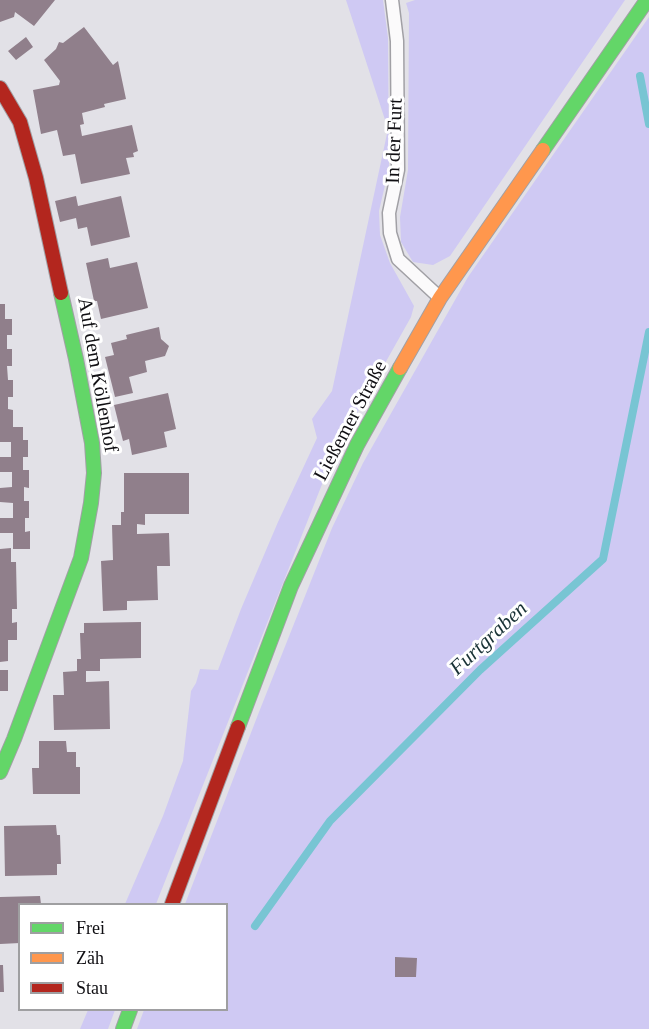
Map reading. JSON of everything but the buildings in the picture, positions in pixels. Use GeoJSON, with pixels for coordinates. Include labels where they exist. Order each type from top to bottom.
{"type":"FeatureCollection","features":[{"type":"Feature","properties":{"kind":"street","name":"Ließemer Straße"},"geometry":{"type":"LineString","coordinates":[[172,903],[291,586],[357,445],[440,298],[647,0]]}},
{"type":"Feature","properties":{"kind":"street","name":"Auf dem Köllenhof"},"geometry":{"type":"LineString","coordinates":[[0,88],[20,122],[36,178],[76,359],[92,443],[94,473],[81,558],[0,772]]}},
{"type":"Feature","properties":{"kind":"street"},"geometry":{"type":"LineString","coordinates":[[123,1029],[130,1011]]}},
{"type":"Feature","properties":{"kind":"lane","name":"In der Furt"},"geometry":{"type":"LineString","coordinates":[[392,0],[397,41],[398,170],[389,213],[390,233],[398,259],[440,298]]}},
{"type":"Feature","properties":{"kind":"shaded area"},"geometry":{"type":"Polygon","coordinates":[[[346,0],[383,0],[388,38],[389,168],[379,211],[380,235],[390,263],[414,306],[411,317],[334,454],[156,903],[125,903],[163,816],[183,761],[191,691],[200,669],[218,670],[278,522],[317,438],[312,419],[332,391],[388,129],[346,0]]]}},
{"type":"Feature","properties":{"kind":"shaded area"},"geometry":{"type":"Polygon","coordinates":[[[415,0],[625,0],[450,256],[433,265],[413,262],[401,242],[400,217],[408,170],[409,13],[406,3],[415,0]]]}},
{"type":"Feature","properties":{"kind":"shaded area"},"geometry":{"type":"Polygon","coordinates":[[[649,17],[649,1029],[137,1029],[144,1011],[228,1011],[228,903],[185,903],[332,528],[363,463],[468,277],[649,17]]]}},
{"type":"Feature","properties":{"kind":"shaded area"},"geometry":{"type":"Polygon","coordinates":[[[88,1011],[115,1011],[108,1029],[80,1029],[88,1011]]]}},
{"type":"Feature","properties":{"kind":"waterway","name":"Furtgraben"},"geometry":{"type":"LineString","coordinates":[[640,76],[649,124]]}},
{"type":"Feature","properties":{"kind":"waterway","name":"Furtgraben"},"geometry":{"type":"LineString","coordinates":[[255,926],[330,821],[480,670],[603,559],[649,332]]}},
{"type":"Feature","properties":{"kind":"traffic: fast"},"geometry":{"type":"LineString","coordinates":[[543,150],[647,0]]}},
{"type":"Feature","properties":{"kind":"traffic: fast"},"geometry":{"type":"LineString","coordinates":[[0,772],[81,558],[91,503],[94,473],[92,443],[61,293]]}},
{"type":"Feature","properties":{"kind":"traffic: fast"},"geometry":{"type":"LineString","coordinates":[[238,727],[291,586],[357,445],[400,368]]}},
{"type":"Feature","properties":{"kind":"traffic: fast"},"geometry":{"type":"LineString","coordinates":[[123,1029],[130,1011]]}},
{"type":"Feature","properties":{"kind":"traffic: slow"},"geometry":{"type":"LineString","coordinates":[[400,368],[440,298],[543,150]]}},
{"type":"Feature","properties":{"kind":"traffic: jam"},"geometry":{"type":"LineString","coordinates":[[0,88],[20,122],[36,178],[61,293]]}},
{"type":"Feature","properties":{"kind":"traffic: jam"},"geometry":{"type":"LineString","coordinates":[[172,903],[238,727]]}}]}
